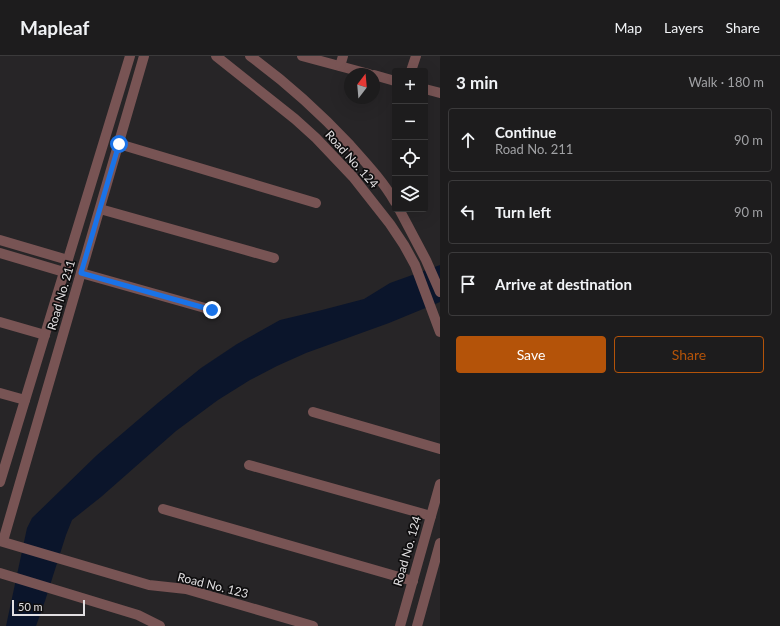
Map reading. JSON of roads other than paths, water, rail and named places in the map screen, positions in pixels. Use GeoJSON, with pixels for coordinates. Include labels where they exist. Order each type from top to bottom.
{"type":"FeatureCollection","features":[{"type":"Feature","properties":{"kind":"street","name":"Road No. 211"},"geometry":{"type":"LineString","coordinates":[[0,482],[3,462],[25,400],[130,56]]}},
{"type":"Feature","properties":{"kind":"street","name":"Road No. 211"},"geometry":{"type":"LineString","coordinates":[[2,541],[144,56]]}},
{"type":"Feature","properties":{"kind":"street","name":"Road No. 124"},"geometry":{"type":"LineString","coordinates":[[216,56],[295,119],[353,177],[390,224],[404,245],[415,265],[439,329]]}},
{"type":"Feature","properties":{"kind":"street","name":"Road No. 124"},"geometry":{"type":"LineString","coordinates":[[250,56],[314,108],[377,176],[392,198]]}},
{"type":"Feature","properties":{"kind":"street"},"geometry":{"type":"LineString","coordinates":[[302,56],[347,68]]}},
{"type":"Feature","properties":{"kind":"street"},"geometry":{"type":"LineString","coordinates":[[340,66],[343,56]]}},
{"type":"Feature","properties":{"kind":"street"},"geometry":{"type":"LineString","coordinates":[[412,68],[416,56]]}},
{"type":"Feature","properties":{"kind":"street"},"geometry":{"type":"LineString","coordinates":[[380,77],[392,80]]}},
{"type":"Feature","properties":{"kind":"street"},"geometry":{"type":"LineString","coordinates":[[428,90],[440,93]]}},
{"type":"Feature","properties":{"kind":"street"},"geometry":{"type":"LineString","coordinates":[[119,144],[316,203]]}},
{"type":"Feature","properties":{"kind":"street"},"geometry":{"type":"LineString","coordinates":[[100,209],[274,258]]}},
{"type":"Feature","properties":{"kind":"street"},"geometry":{"type":"LineString","coordinates":[[401,212],[426,260],[440,292]]}},
{"type":"Feature","properties":{"kind":"street"},"geometry":{"type":"LineString","coordinates":[[0,240],[68,260]]}},
{"type":"Feature","properties":{"kind":"street"},"geometry":{"type":"LineString","coordinates":[[0,253],[64,272]]}},
{"type":"Feature","properties":{"kind":"street"},"geometry":{"type":"LineString","coordinates":[[81,273],[212,310]]}},
{"type":"Feature","properties":{"kind":"street"},"geometry":{"type":"LineString","coordinates":[[0,322],[45,334]]}},
{"type":"Feature","properties":{"kind":"street"},"geometry":{"type":"LineString","coordinates":[[0,393],[25,400]]}},
{"type":"Feature","properties":{"kind":"street"},"geometry":{"type":"LineString","coordinates":[[313,412],[440,449]]}},
{"type":"Feature","properties":{"kind":"street"},"geometry":{"type":"LineString","coordinates":[[249,465],[431,516]]}},
{"type":"Feature","properties":{"kind":"street","name":"Road No. 124"},"geometry":{"type":"LineString","coordinates":[[400,626],[440,484]]}},
{"type":"Feature","properties":{"kind":"street"},"geometry":{"type":"LineString","coordinates":[[163,509],[413,581]]}},
{"type":"Feature","properties":{"kind":"street","name":"Road No. 123"},"geometry":{"type":"LineString","coordinates":[[2,541],[149,585],[186,589],[313,626]]}},
{"type":"Feature","properties":{"kind":"street"},"geometry":{"type":"LineString","coordinates":[[416,626],[440,543]]}},
{"type":"Feature","properties":{"kind":"street"},"geometry":{"type":"LineString","coordinates":[[0,574],[138,615],[160,626]]}},
{"type":"Feature","properties":{"kind":"water"},"geometry":{"type":"Polygon","coordinates":[[[440,265],[440,302],[389,323],[306,353],[277,366],[250,380],[218,400],[176,431],[101,497],[72,520],[36,626],[6,626],[27,528],[32,518],[97,455],[159,402],[201,368],[237,344],[280,320],[364,299],[390,283],[440,265]]]}}]}
